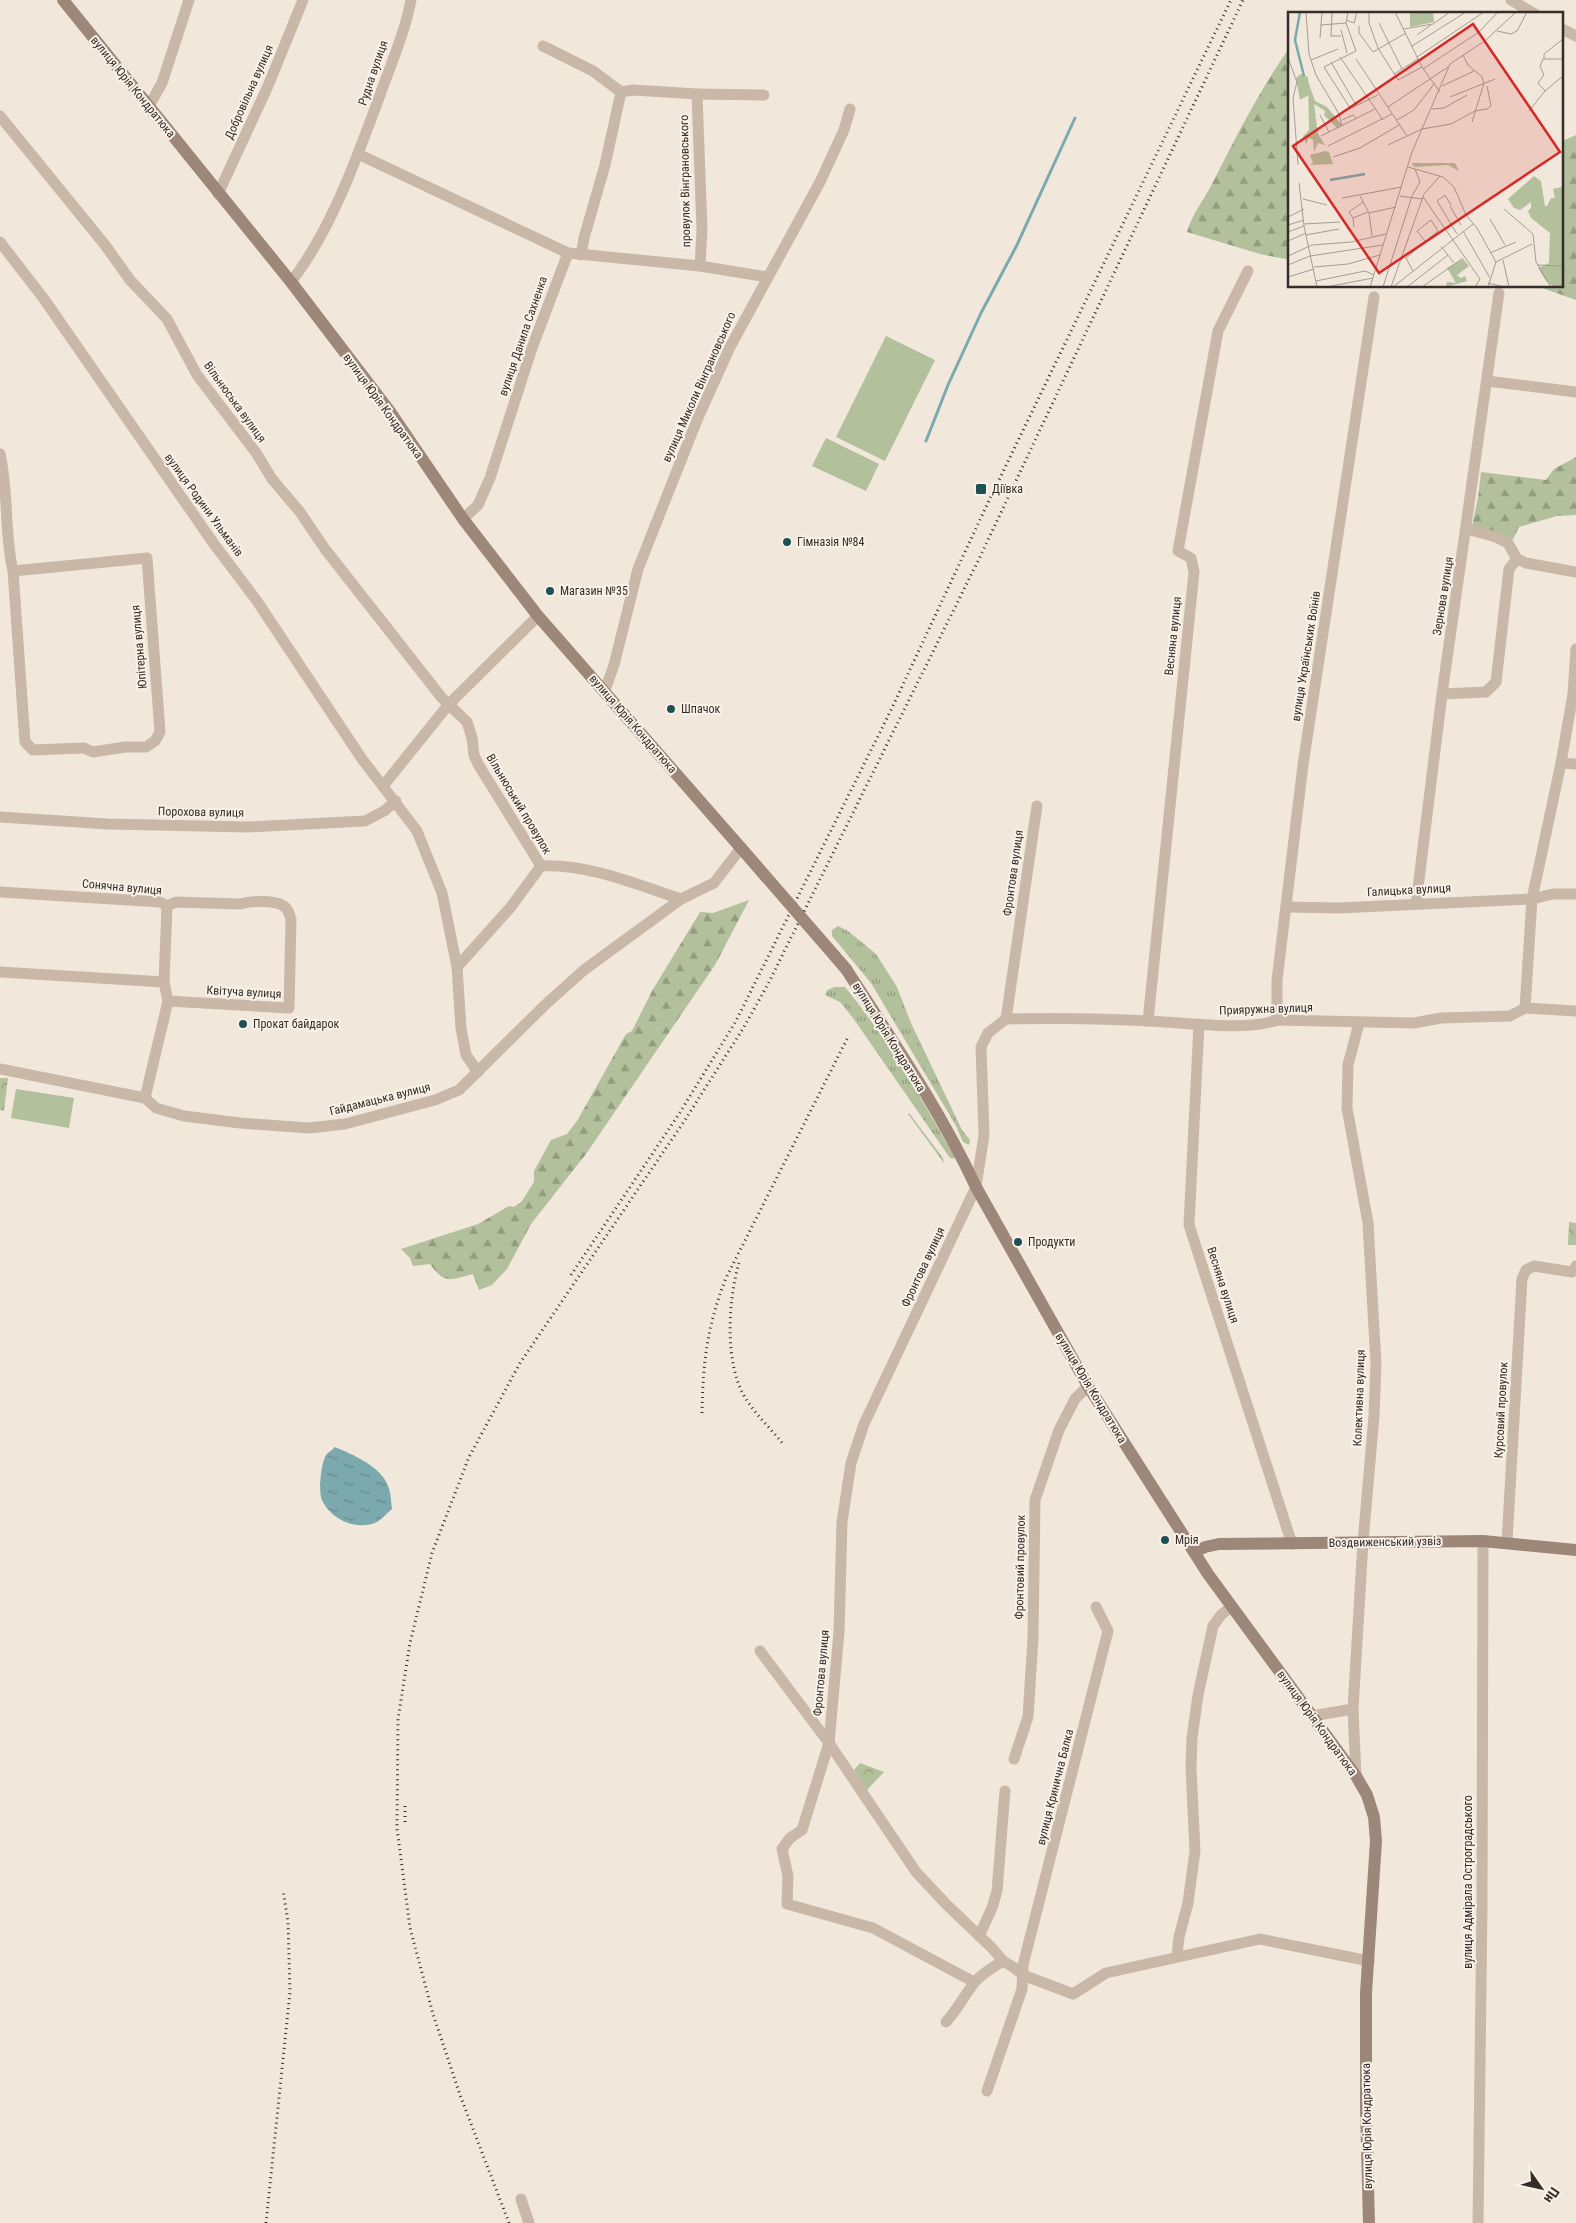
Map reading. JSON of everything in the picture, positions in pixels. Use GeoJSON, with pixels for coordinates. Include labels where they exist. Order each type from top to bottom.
{"type":"FeatureCollection","features":[{"type":"Feature","properties":{"kind":"street","name":"вулиця Юрія Кондратюка"},"geometry":{"type":"LineString","coordinates":[[63,0],[291,282],[391,412],[463,519],[538,616],[605,690],[846,969],[908,1066],[960,1154],[976,1187],[1088,1386],[1231,1606],[1356,1776],[1366,1795],[1374,1817],[1376,1841],[1369,1960],[1366,2089],[1368,2223]]}},
{"type":"Feature","properties":{"kind":"street"},"geometry":{"type":"LineString","coordinates":[[149,106],[162,83],[189,0]]}},
{"type":"Feature","properties":{"kind":"street","name":"Добровільна вулиця"},"geometry":{"type":"LineString","coordinates":[[218,194],[268,86],[303,0]]}},
{"type":"Feature","properties":{"kind":"street","name":"Рудна вулиця"},"geometry":{"type":"LineString","coordinates":[[291,282],[303,267],[332,212],[358,154],[411,0]]}},
{"type":"Feature","properties":{"kind":"street"},"geometry":{"type":"LineString","coordinates":[[1511,0],[1532,12]]}},
{"type":"Feature","properties":{"kind":"street"},"geometry":{"type":"LineString","coordinates":[[1564,30],[1576,36]]}},
{"type":"Feature","properties":{"kind":"street"},"geometry":{"type":"LineString","coordinates":[[543,46],[593,71],[621,92],[633,90],[697,94],[764,94]]}},
{"type":"Feature","properties":{"kind":"street"},"geometry":{"type":"LineString","coordinates":[[581,255],[605,165],[621,92]]}},
{"type":"Feature","properties":{"kind":"street","name":"провулок Вінграновського"},"geometry":{"type":"LineString","coordinates":[[697,94],[702,230],[700,266]]}},
{"type":"Feature","properties":{"kind":"street","name":"вулиця Миколи Вінграновського"},"geometry":{"type":"LineString","coordinates":[[605,690],[614,665],[638,569],[696,420],[730,347],[820,182],[844,130],[850,110]]}},
{"type":"Feature","properties":{"kind":"street","name":"Вільнюська вулиця"},"geometry":{"type":"LineString","coordinates":[[0,116],[105,244],[130,280],[166,319],[196,375],[257,454],[272,479],[300,512],[325,549],[448,704]]}},
{"type":"Feature","properties":{"kind":"street"},"geometry":{"type":"LineString","coordinates":[[358,154],[568,253]]}},
{"type":"Feature","properties":{"kind":"street","name":"вулиця Родини Ульманів"},"geometry":{"type":"LineString","coordinates":[[0,242],[44,299],[197,520],[257,602],[362,759],[396,801],[417,831],[442,893],[457,967],[461,1028],[466,1055],[478,1072]]}},
{"type":"Feature","properties":{"kind":"street","name":"провулок Вінграновського"},"geometry":{"type":"LineString","coordinates":[[568,253],[700,266],[767,277]]}},
{"type":"Feature","properties":{"kind":"street","name":"вулиця Данила Сахненка"},"geometry":{"type":"LineString","coordinates":[[463,519],[478,505],[490,478],[532,348],[568,253]]}},
{"type":"Feature","properties":{"kind":"street","name":"Весняна вулиця"},"geometry":{"type":"LineString","coordinates":[[1148,1021],[1194,572],[1191,558],[1178,551],[1218,331],[1248,271]]}},
{"type":"Feature","properties":{"kind":"street","name":"Зернова вулиця"},"geometry":{"type":"LineString","coordinates":[[1416,904],[1442,694],[1467,530],[1499,294]]}},
{"type":"Feature","properties":{"kind":"street","name":"вулиця Українських Воїнів"},"geometry":{"type":"LineString","coordinates":[[1277,1020],[1278,980],[1303,765],[1374,296]]}},
{"type":"Feature","properties":{"kind":"street"},"geometry":{"type":"LineString","coordinates":[[1487,381],[1576,392]]}},
{"type":"Feature","properties":{"kind":"street"},"geometry":{"type":"LineString","coordinates":[[0,454],[7,497],[10,557],[13,571]]}},
{"type":"Feature","properties":{"kind":"street"},"geometry":{"type":"LineString","coordinates":[[1467,530],[1496,537],[1508,543],[1517,559],[1526,563],[1576,572]]}},
{"type":"Feature","properties":{"kind":"street","name":"Юпітерна вулиця"},"geometry":{"type":"LineString","coordinates":[[146,558],[160,732],[155,742],[146,747],[125,747],[93,752],[84,748],[33,750],[25,742],[13,571],[146,558]]}},
{"type":"Feature","properties":{"kind":"street"},"geometry":{"type":"LineString","coordinates":[[1442,694],[1486,692],[1496,682],[1509,569],[1517,559]]}},
{"type":"Feature","properties":{"kind":"street"},"geometry":{"type":"LineString","coordinates":[[383,786],[448,704],[538,616]]}},
{"type":"Feature","properties":{"kind":"street"},"geometry":{"type":"LineString","coordinates":[[1576,649],[1575,694],[1532,899],[1524,1008],[1576,1011]]}},
{"type":"Feature","properties":{"kind":"street","name":"Вільнюський провулок"},"geometry":{"type":"LineString","coordinates":[[448,704],[467,722],[472,738],[474,755],[478,764],[540,866]]}},
{"type":"Feature","properties":{"kind":"street"},"geometry":{"type":"LineString","coordinates":[[1562,763],[1576,764]]}},
{"type":"Feature","properties":{"kind":"street","name":"Порохова вулиця"},"geometry":{"type":"LineString","coordinates":[[0,817],[178,826],[284,825],[365,821],[384,811],[396,801]]}},
{"type":"Feature","properties":{"kind":"street","name":"Фронтова вулиця"},"geometry":{"type":"LineString","coordinates":[[974,1982],[873,1928],[787,1904],[788,1876],[782,1849],[790,1838],[802,1830],[829,1743],[838,1632],[842,1522],[851,1463],[864,1424],[976,1187],[984,1135],[981,1047],[988,1033],[1006,1019],[1037,806]]}},
{"type":"Feature","properties":{"kind":"street","name":"Гайдамацька вулиця"},"geometry":{"type":"LineString","coordinates":[[0,1069],[145,1098],[156,1108],[184,1116],[240,1123],[309,1128],[345,1124],[435,1100],[458,1090],[546,1004],[584,970],[681,899],[714,883],[741,848]]}},
{"type":"Feature","properties":{"kind":"street","name":"Вільнюський провулок"},"geometry":{"type":"LineString","coordinates":[[540,866],[557,865],[618,878],[681,899]]}},
{"type":"Feature","properties":{"kind":"street","name":"Вільнюський провулок"},"geometry":{"type":"LineString","coordinates":[[457,967],[510,908],[540,866]]}},
{"type":"Feature","properties":{"kind":"street","name":"Сонячна вулиця"},"geometry":{"type":"LineString","coordinates":[[0,892],[160,902],[167,906],[176,902],[240,904],[250,901],[279,903],[286,908],[291,919]]}},
{"type":"Feature","properties":{"kind":"street","name":"Галицька вулиця"},"geometry":{"type":"LineString","coordinates":[[1286,907],[1339,908],[1532,899],[1553,894],[1576,894]]}},
{"type":"Feature","properties":{"kind":"street"},"geometry":{"type":"LineString","coordinates":[[145,1098],[168,1001],[164,982],[167,906]]}},
{"type":"Feature","properties":{"kind":"street","name":"Квітуча вулиця"},"geometry":{"type":"LineString","coordinates":[[168,1001],[289,1008],[291,919]]}},
{"type":"Feature","properties":{"kind":"street"},"geometry":{"type":"LineString","coordinates":[[0,972],[164,982]]}},
{"type":"Feature","properties":{"kind":"street","name":"Прияружна вулиця"},"geometry":{"type":"LineString","coordinates":[[1006,1019],[1265,1025],[1277,1020],[1414,1023],[1441,1018],[1510,1016],[1524,1008]]}},
{"type":"Feature","properties":{"kind":"street","name":"Колективна вулиця"},"geometry":{"type":"LineString","coordinates":[[1356,1776],[1353,1709],[1376,1364],[1368,1223],[1347,1108],[1348,1065],[1359,1023]]}},
{"type":"Feature","properties":{"kind":"street","name":"Весняна вулиця"},"geometry":{"type":"LineString","coordinates":[[1199,1024],[1189,1225],[1292,1544]]}},
{"type":"Feature","properties":{"kind":"street","name":"Курсовий провулок"},"geometry":{"type":"LineString","coordinates":[[1507,1542],[1522,1279],[1526,1270],[1534,1266],[1575,1271]]}},
{"type":"Feature","properties":{"kind":"street","name":"Фронтовий провулок"},"geometry":{"type":"LineString","coordinates":[[1014,1759],[1028,1717],[1035,1500],[1059,1430],[1075,1399],[1088,1386]]}},
{"type":"Feature","properties":{"kind":"street","name":"Воздвиженський узвіз"},"geometry":{"type":"LineString","coordinates":[[1195,1552],[1205,1547],[1219,1544],[1482,1541],[1576,1550]]}},
{"type":"Feature","properties":{"kind":"street","name":"вулиця Адмірала Остроградського"},"geometry":{"type":"LineString","coordinates":[[1478,2223],[1482,1907],[1482,1541]]}},
{"type":"Feature","properties":{"kind":"street"},"geometry":{"type":"LineString","coordinates":[[1177,1956],[1179,1937],[1188,1904],[1195,1851],[1192,1738],[1198,1695],[1213,1626],[1231,1606]]}},
{"type":"Feature","properties":{"kind":"street","name":"вулиця Кринична Балка"},"geometry":{"type":"LineString","coordinates":[[987,2091],[1022,1989],[1023,1965],[1108,1631],[1096,1608]]}},
{"type":"Feature","properties":{"kind":"street","name":"Фронтова вулиця"},"geometry":{"type":"LineString","coordinates":[[760,1651],[829,1743]]}},
{"type":"Feature","properties":{"kind":"street"},"geometry":{"type":"LineString","coordinates":[[1312,1716],[1353,1709]]}},
{"type":"Feature","properties":{"kind":"street"},"geometry":{"type":"LineString","coordinates":[[829,1743],[916,1872],[1003,1961],[1023,1975],[1073,1994],[1106,1973],[1260,1939],[1369,1960]]}},
{"type":"Feature","properties":{"kind":"street"},"geometry":{"type":"LineString","coordinates":[[979,1936],[992,1908],[997,1891],[1005,1791]]}},
{"type":"Feature","properties":{"kind":"street"},"geometry":{"type":"LineString","coordinates":[[946,2022],[957,2011],[974,1982],[1003,1961]]}},
{"type":"Feature","properties":{"kind":"street"},"geometry":{"type":"LineString","coordinates":[[522,2199],[530,2223]]}},
{"type":"Feature","properties":{"kind":"green space"},"geometry":{"type":"Polygon","coordinates":[[[1288,50],[1288,260],[1260,254],[1187,232],[1195,213],[1268,80],[1288,50]]]}},
{"type":"Feature","properties":{"kind":"green space"},"geometry":{"type":"Polygon","coordinates":[[[1576,135],[1576,300],[1543,288],[1564,288],[1565,140],[1576,135]]]}},
{"type":"Feature","properties":{"kind":"green space"},"geometry":{"type":"Polygon","coordinates":[[[886,336],[935,360],[885,461],[836,437],[886,336]]]}},
{"type":"Feature","properties":{"kind":"green space"},"geometry":{"type":"Polygon","coordinates":[[[826,438],[879,464],[866,491],[812,466],[826,438]]]}},
{"type":"Feature","properties":{"kind":"green space"},"geometry":{"type":"Polygon","coordinates":[[[1576,457],[1576,515],[1557,516],[1519,527],[1512,541],[1472,526],[1481,472],[1546,480],[1554,469],[1576,457]]]}},
{"type":"Feature","properties":{"kind":"green space"},"geometry":{"type":"Polygon","coordinates":[[[749,900],[715,965],[586,1154],[531,1224],[507,1269],[492,1285],[479,1290],[473,1274],[448,1279],[435,1271],[430,1264],[413,1266],[410,1258],[401,1249],[478,1224],[509,1206],[514,1207],[522,1201],[534,1182],[534,1171],[551,1140],[567,1134],[577,1121],[626,1034],[632,1031],[652,991],[700,912],[713,913],[749,900]]]}},
{"type":"Feature","properties":{"kind":"green space"},"geometry":{"type":"Polygon","coordinates":[[[838,926],[848,931],[876,954],[897,987],[911,1023],[962,1130],[970,1140],[969,1145],[963,1142],[955,1124],[871,983],[832,936],[832,930],[838,926]]]}},
{"type":"Feature","properties":{"kind":"green space"},"geometry":{"type":"Polygon","coordinates":[[[835,987],[845,987],[876,1027],[930,1113],[955,1157],[953,1159],[950,1158],[853,1018],[840,1002],[825,995],[827,990],[835,987]]]}},
{"type":"Feature","properties":{"kind":"green space"},"geometry":{"type":"Polygon","coordinates":[[[0,1078],[8,1078],[4,1111],[0,1110],[0,1078]]]}},
{"type":"Feature","properties":{"kind":"green space"},"geometry":{"type":"Polygon","coordinates":[[[16,1089],[74,1098],[69,1128],[11,1118],[16,1089]]]}},
{"type":"Feature","properties":{"kind":"green space"},"geometry":{"type":"Polygon","coordinates":[[[908,1114],[943,1158],[944,1163],[908,1114]]]}},
{"type":"Feature","properties":{"kind":"green space"},"geometry":{"type":"Polygon","coordinates":[[[1569,1222],[1576,1223],[1576,1245],[1568,1245],[1569,1222]]]}},
{"type":"Feature","properties":{"kind":"green space"},"geometry":{"type":"Polygon","coordinates":[[[860,1763],[884,1772],[867,1790],[854,1770],[860,1763]]]}},
{"type":"Feature","properties":{"kind":"water"},"geometry":{"type":"Polygon","coordinates":[[[335,1447],[366,1462],[385,1479],[390,1491],[392,1509],[377,1522],[361,1525],[345,1522],[332,1513],[322,1500],[321,1471],[326,1455],[335,1447]]]}},
{"type":"Feature","properties":{"kind":"waterway"},"geometry":{"type":"LineString","coordinates":[[926,441],[948,385],[981,313],[1017,245],[1075,118]]}},
{"type":"Feature","properties":{"kind":"railway"},"geometry":{"type":"LineString","coordinates":[[571,1275],[679,1114],[736,1021],[892,708],[985,509],[1231,0]]}},
{"type":"Feature","properties":{"kind":"railway"},"geometry":{"type":"LineString","coordinates":[[509,2223],[460,2095],[433,2014],[410,1928],[397,1828],[398,1719],[410,1643],[432,1553],[469,1457],[520,1363],[685,1120],[744,1027],[768,984],[979,559],[1243,0]]}},
{"type":"Feature","properties":{"kind":"railway"},"geometry":{"type":"LineString","coordinates":[[702,1413],[707,1344],[714,1312],[726,1278],[848,1037]]}},
{"type":"Feature","properties":{"kind":"railway"},"geometry":{"type":"LineString","coordinates":[[739,1263],[732,1295],[730,1332],[734,1369],[746,1399],[783,1444]]}},
{"type":"Feature","properties":{"kind":"railway"},"geometry":{"type":"LineString","coordinates":[[405,1806],[405,1826]]}},
{"type":"Feature","properties":{"kind":"railway"},"geometry":{"type":"LineString","coordinates":[[266,2223],[290,1992],[288,1922],[283,1890]]}},
{"type":"Feature","properties":{"kind":"place","name":"Діївка"},"geometry":{"type":"Point","coordinates":[981,489]}},
{"type":"Feature","properties":{"kind":"place","name":"Гімназія №84"},"geometry":{"type":"Point","coordinates":[787,542]}},
{"type":"Feature","properties":{"kind":"place","name":"Магазин №35"},"geometry":{"type":"Point","coordinates":[550,591]}},
{"type":"Feature","properties":{"kind":"place","name":"Шпачок"},"geometry":{"type":"Point","coordinates":[671,709]}},
{"type":"Feature","properties":{"kind":"place","name":"Прокат байдарок"},"geometry":{"type":"Point","coordinates":[243,1024]}},
{"type":"Feature","properties":{"kind":"place","name":"Продукти"},"geometry":{"type":"Point","coordinates":[1018,1242]}},
{"type":"Feature","properties":{"kind":"place","name":"Мрія"},"geometry":{"type":"Point","coordinates":[1165,1540]}}]}
